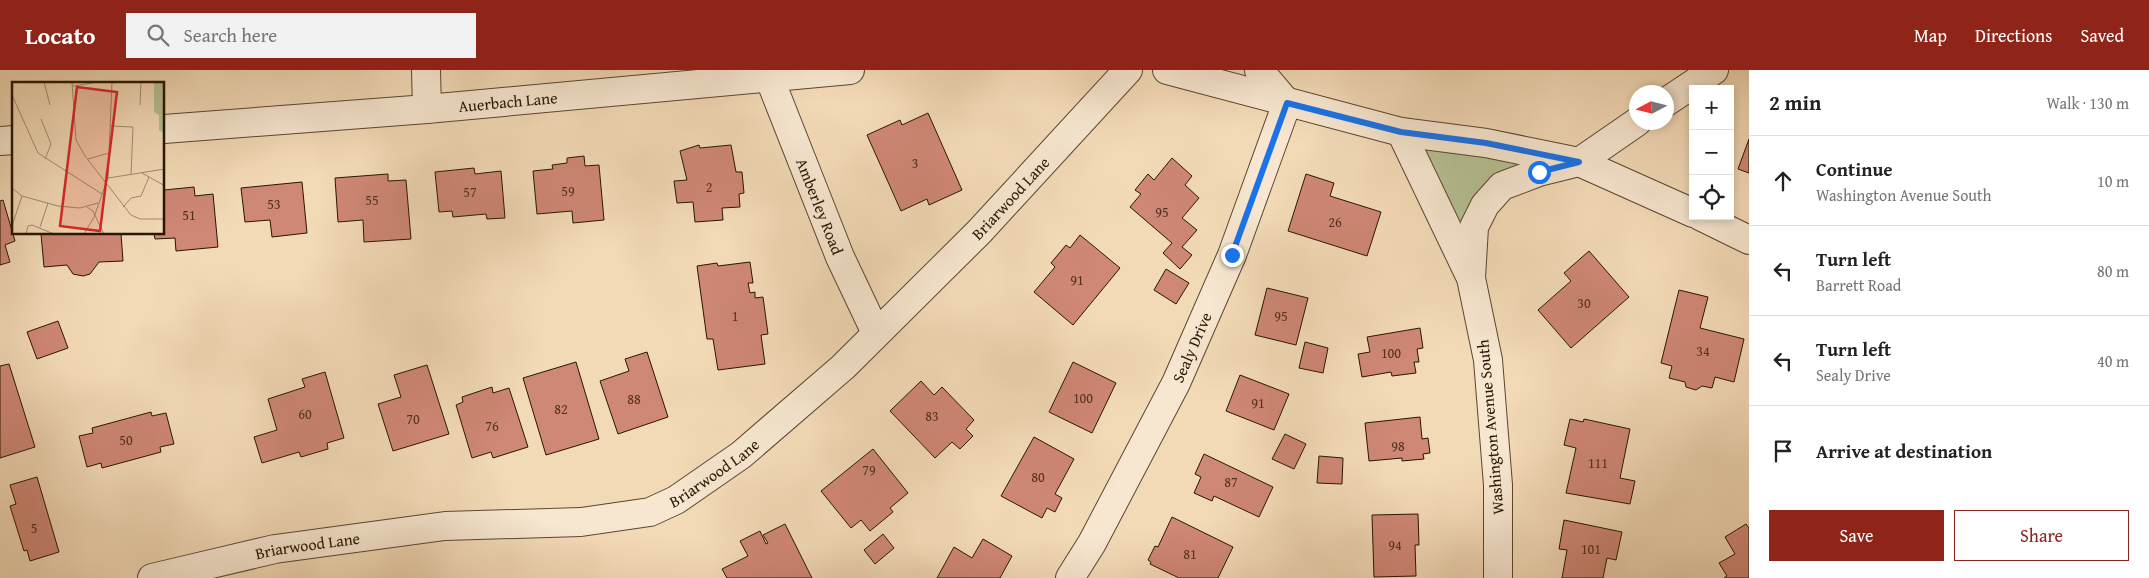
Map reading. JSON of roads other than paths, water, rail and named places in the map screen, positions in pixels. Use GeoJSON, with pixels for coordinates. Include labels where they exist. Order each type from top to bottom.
{"type":"FeatureCollection","features":[{"type":"Feature","properties":{"kind":"street"},"geometry":{"type":"LineString","coordinates":[[426,70],[427,109]]}},
{"type":"Feature","properties":{"kind":"street","name":"Auerbach Lane"},"geometry":{"type":"LineString","coordinates":[[165,129],[427,109],[850,70]]}},
{"type":"Feature","properties":{"kind":"street","name":"Briarwood Lane"},"geometry":{"type":"LineString","coordinates":[[152,578],[275,550],[445,526],[581,522],[650,512],[676,500],[741,455],[843,367],[979,232],[1128,70]]}},
{"type":"Feature","properties":{"kind":"street"},"geometry":{"type":"LineString","coordinates":[[1167,70],[1401,132],[1486,143],[1579,162],[1689,211]]}},
{"type":"Feature","properties":{"kind":"street"},"geometry":{"type":"LineString","coordinates":[[1259,70],[1287,103]]}},
{"type":"Feature","properties":{"kind":"street"},"geometry":{"type":"LineString","coordinates":[[1674,97],[1714,70]]}},
{"type":"Feature","properties":{"kind":"street","name":"Amberley Road"},"geometry":{"type":"LineString","coordinates":[[769,77],[840,257],[876,333]]}},
{"type":"Feature","properties":{"kind":"street","name":"Sealy Drive"},"geometry":{"type":"LineString","coordinates":[[1070,578],[1092,543],[1176,383],[1232,255],[1287,103]]}},
{"type":"Feature","properties":{"kind":"street"},"geometry":{"type":"LineString","coordinates":[[1579,162],[1629,128]]}},
{"type":"Feature","properties":{"kind":"street","name":"Washington Avenue South"},"geometry":{"type":"LineString","coordinates":[[1401,132],[1471,278],[1488,360],[1498,485],[1498,578]]}},
{"type":"Feature","properties":{"kind":"street","name":"Washington Avenue South"},"geometry":{"type":"LineString","coordinates":[[1471,278],[1474,227],[1485,205],[1502,186],[1539,172],[1579,162]]}},
{"type":"Feature","properties":{"kind":"street"},"geometry":{"type":"LineString","coordinates":[[1708,220],[1749,240]]}}]}
